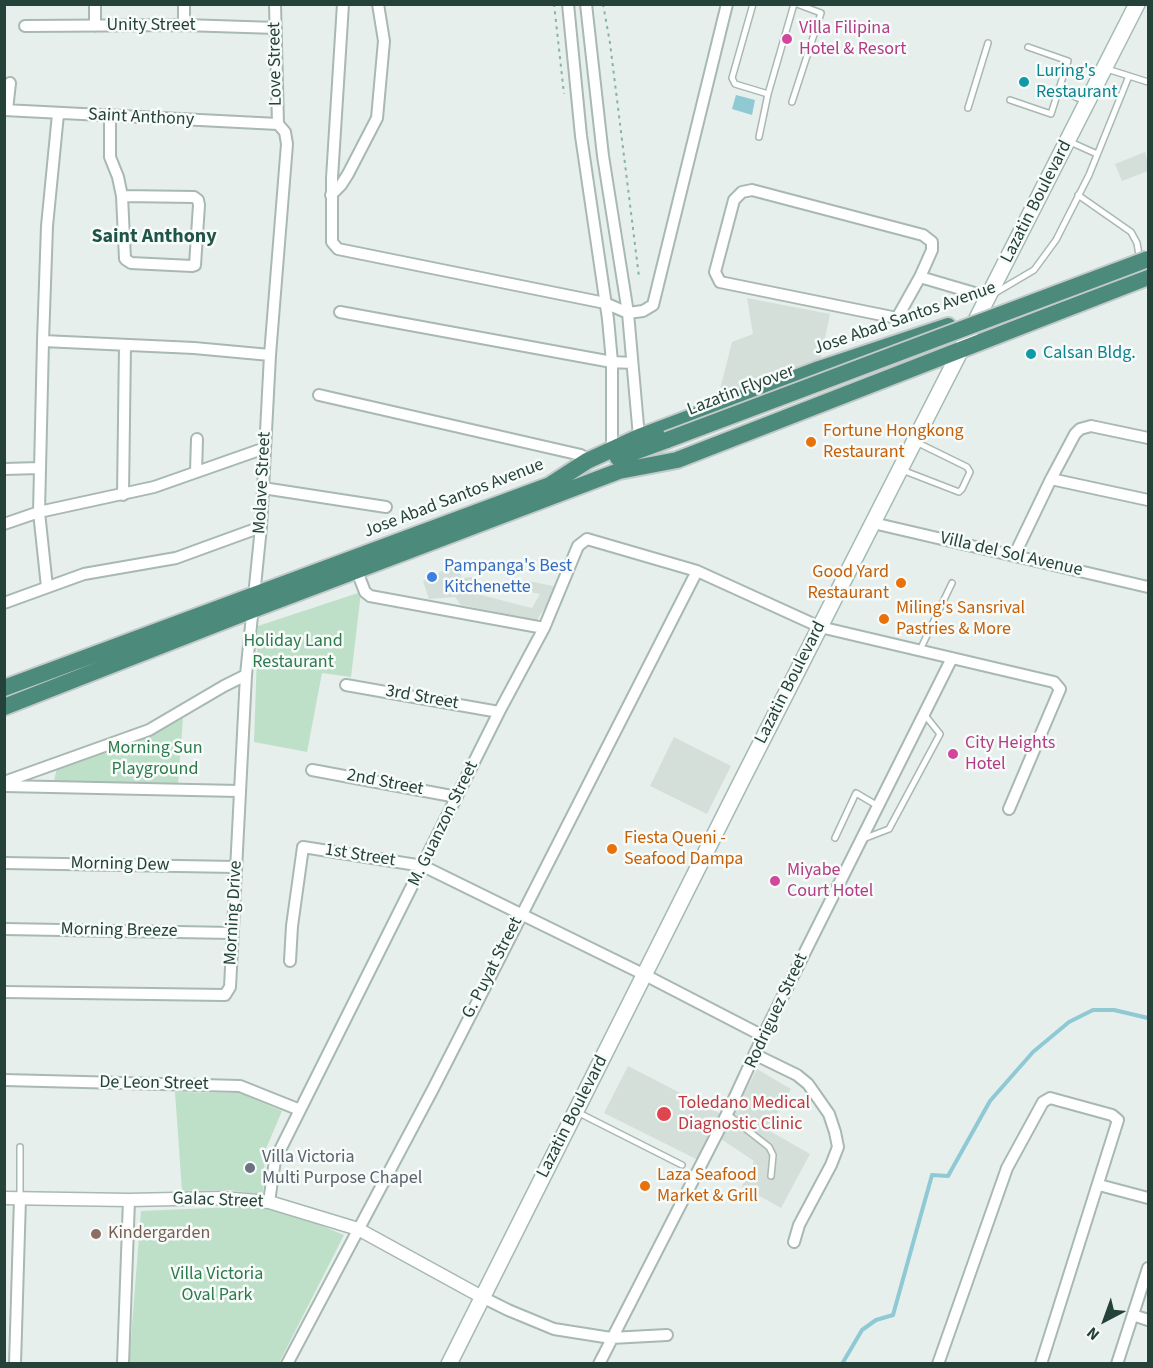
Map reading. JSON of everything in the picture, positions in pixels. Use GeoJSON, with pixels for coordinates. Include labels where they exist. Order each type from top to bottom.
{"type":"FeatureCollection","features":[{"type":"Feature","properties":{"kind":"highway","name":"Jose Abad Santos Avenue"},"geometry":{"type":"LineString","coordinates":[[355,565],[550,485],[587,461],[639,437],[819,369],[973,320],[1146,258]]}},
{"type":"Feature","properties":{"kind":"highway","name":"Lazatin Flyover"},"geometry":{"type":"LineString","coordinates":[[550,485],[670,445],[1146,258]]}},
{"type":"Feature","properties":{"kind":"highway","name":"Jose Abad Santos Avenue"},"geometry":{"type":"LineString","coordinates":[[4,688],[619,471],[677,460],[1149,277]]}},
{"type":"Feature","properties":{"kind":"highway"},"geometry":{"type":"LineString","coordinates":[[973,320],[981,330],[996,335]]}},
{"type":"Feature","properties":{"kind":"highway","name":"Lazatin Flyover"},"geometry":{"type":"LineString","coordinates":[[619,471],[670,445]]}},
{"type":"Feature","properties":{"kind":"highway","name":"Jose Abad Santos Avenue"},"geometry":{"type":"LineString","coordinates":[[4,706],[253,602]]}},
{"type":"Feature","properties":{"kind":"main road","name":"Lazatin Boulevard"},"geometry":{"type":"LineString","coordinates":[[449,1364],[819,627],[963,348],[973,320],[988,297],[1137,4]]}},
{"type":"Feature","properties":{"kind":"street"},"geometry":{"type":"LineString","coordinates":[[95,4],[95,26]]}},
{"type":"Feature","properties":{"kind":"street"},"geometry":{"type":"LineString","coordinates":[[184,4],[184,25]]}},
{"type":"Feature","properties":{"kind":"street","name":"Love Street"},"geometry":{"type":"LineString","coordinates":[[270,355],[287,144],[285,132],[278,124],[275,4]]}},
{"type":"Feature","properties":{"kind":"street"},"geometry":{"type":"LineString","coordinates":[[343,4],[331,235],[332,242],[338,249],[605,303],[628,313],[643,311],[653,305],[727,4]]}},
{"type":"Feature","properties":{"kind":"street"},"geometry":{"type":"LineString","coordinates":[[332,195],[348,174],[377,118],[384,41],[378,4]]}},
{"type":"Feature","properties":{"kind":"street"},"geometry":{"type":"LineString","coordinates":[[568,4],[581,136],[612,362],[612,449]]}},
{"type":"Feature","properties":{"kind":"street"},"geometry":{"type":"LineString","coordinates":[[586,4],[603,156],[628,313],[639,437]]}},
{"type":"Feature","properties":{"kind":"street","name":"Unity Street"},"geometry":{"type":"LineString","coordinates":[[26,26],[184,25],[276,28]]}},
{"type":"Feature","properties":{"kind":"street"},"geometry":{"type":"LineString","coordinates":[[6,110],[10,83]]}},
{"type":"Feature","properties":{"kind":"street","name":"Saint Anthony"},"geometry":{"type":"LineString","coordinates":[[6,110],[278,124]]}},
{"type":"Feature","properties":{"kind":"street"},"geometry":{"type":"LineString","coordinates":[[47,587],[39,512],[40,468],[47,226],[58,114]]}},
{"type":"Feature","properties":{"kind":"street"},"geometry":{"type":"LineString","coordinates":[[110,116],[110,157],[122,196],[125,259],[128,262],[195,265],[200,205],[198,200],[194,197],[122,196]]}},
{"type":"Feature","properties":{"kind":"street"},"geometry":{"type":"LineString","coordinates":[[752,190],[923,235],[932,242],[932,250],[920,277],[897,318],[720,282],[715,272],[734,200],[742,192],[752,190]]}},
{"type":"Feature","properties":{"kind":"street"},"geometry":{"type":"LineString","coordinates":[[920,277],[988,297]]}},
{"type":"Feature","properties":{"kind":"street"},"geometry":{"type":"LineString","coordinates":[[340,312],[612,362],[632,363]]}},
{"type":"Feature","properties":{"kind":"street"},"geometry":{"type":"LineString","coordinates":[[43,341],[270,355]]}},
{"type":"Feature","properties":{"kind":"street"},"geometry":{"type":"LineString","coordinates":[[123,495],[124,345]]}},
{"type":"Feature","properties":{"kind":"street","name":"Molave Street"},"geometry":{"type":"LineString","coordinates":[[253,602],[261,527],[270,355]]}},
{"type":"Feature","properties":{"kind":"street"},"geometry":{"type":"LineString","coordinates":[[319,395],[580,455],[587,461]]}},
{"type":"Feature","properties":{"kind":"street"},"geometry":{"type":"LineString","coordinates":[[1014,556],[1051,479],[1075,434],[1080,429],[1091,426],[1149,438]]}},
{"type":"Feature","properties":{"kind":"street"},"geometry":{"type":"LineString","coordinates":[[196,472],[197,439]]}},
{"type":"Feature","properties":{"kind":"street"},"geometry":{"type":"LineString","coordinates":[[4,524],[39,512],[154,487],[265,448]]}},
{"type":"Feature","properties":{"kind":"street"},"geometry":{"type":"LineString","coordinates":[[4,469],[40,468]]}},
{"type":"Feature","properties":{"kind":"street"},"geometry":{"type":"LineString","coordinates":[[1051,479],[1149,500]]}},
{"type":"Feature","properties":{"kind":"street"},"geometry":{"type":"LineString","coordinates":[[263,488],[386,507]]}},
{"type":"Feature","properties":{"kind":"street","name":"Villa del Sol Avenue"},"geometry":{"type":"LineString","coordinates":[[873,523],[1149,587]]}},
{"type":"Feature","properties":{"kind":"street"},"geometry":{"type":"LineString","coordinates":[[4,603],[84,574],[176,558],[261,527]]}},
{"type":"Feature","properties":{"kind":"street","name":"M. Guanzon Street"},"geometry":{"type":"LineString","coordinates":[[269,1202],[275,1160],[499,712],[544,628],[578,546],[587,539],[696,571]]}},
{"type":"Feature","properties":{"kind":"street"},"geometry":{"type":"LineString","coordinates":[[355,565],[365,592],[370,597],[544,628]]}},
{"type":"Feature","properties":{"kind":"street"},"geometry":{"type":"LineString","coordinates":[[696,571],[819,627],[1054,682],[1060,689],[1009,809]]}},
{"type":"Feature","properties":{"kind":"street","name":"G. Puyat Street"},"geometry":{"type":"LineString","coordinates":[[287,1364],[430,1095],[696,571]]}},
{"type":"Feature","properties":{"kind":"street","name":"Morning Drive"},"geometry":{"type":"LineString","coordinates":[[4,992],[225,994],[230,987],[239,791],[253,602]]}},
{"type":"Feature","properties":{"kind":"street","name":"Rodriguez Street"},"geometry":{"type":"LineString","coordinates":[[599,1364],[728,1114],[763,1036],[952,658]]}},
{"type":"Feature","properties":{"kind":"street"},"geometry":{"type":"LineString","coordinates":[[4,782],[149,730],[246,675]]}},
{"type":"Feature","properties":{"kind":"street","name":"3rd Street"},"geometry":{"type":"LineString","coordinates":[[346,684],[499,712]]}},
{"type":"Feature","properties":{"kind":"street","name":"2nd Street"},"geometry":{"type":"LineString","coordinates":[[312,770],[457,797]]}},
{"type":"Feature","properties":{"kind":"street"},"geometry":{"type":"LineString","coordinates":[[4,786],[239,791]]}},
{"type":"Feature","properties":{"kind":"street","name":"1st Street"},"geometry":{"type":"LineString","coordinates":[[290,961],[292,926],[303,847],[423,866]]}},
{"type":"Feature","properties":{"kind":"street","name":"Morning Dew"},"geometry":{"type":"LineString","coordinates":[[4,863],[236,867]]}},
{"type":"Feature","properties":{"kind":"street"},"geometry":{"type":"LineString","coordinates":[[423,866],[763,1036]]}},
{"type":"Feature","properties":{"kind":"street","name":"Morning Breeze"},"geometry":{"type":"LineString","coordinates":[[4,928],[233,933]]}},
{"type":"Feature","properties":{"kind":"street"},"geometry":{"type":"LineString","coordinates":[[756,1055],[797,1075],[808,1084],[829,1114],[835,1132],[838,1147],[799,1225],[794,1242]]}},
{"type":"Feature","properties":{"kind":"street","name":"De Leon Street"},"geometry":{"type":"LineString","coordinates":[[4,1080],[240,1086],[300,1110]]}},
{"type":"Feature","properties":{"kind":"street"},"geometry":{"type":"LineString","coordinates":[[938,1364],[1007,1168],[1043,1102],[1050,1098],[1112,1115],[1118,1120],[1041,1364]]}},
{"type":"Feature","properties":{"kind":"street"},"geometry":{"type":"LineString","coordinates":[[1099,1185],[1149,1198]]}},
{"type":"Feature","properties":{"kind":"street","name":"Galac Street"},"geometry":{"type":"LineString","coordinates":[[4,1197],[129,1200],[222,1198],[269,1202],[358,1229],[482,1297]]}},
{"type":"Feature","properties":{"kind":"street"},"geometry":{"type":"LineString","coordinates":[[15,1364],[20,1198]]}},
{"type":"Feature","properties":{"kind":"street"},"geometry":{"type":"LineString","coordinates":[[123,1364],[129,1200]]}},
{"type":"Feature","properties":{"kind":"street"},"geometry":{"type":"LineString","coordinates":[[1117,1364],[1149,1268]]}},
{"type":"Feature","properties":{"kind":"street"},"geometry":{"type":"LineString","coordinates":[[482,1297],[554,1329],[611,1338],[667,1335]]}},
{"type":"Feature","properties":{"kind":"street"},"geometry":{"type":"LineString","coordinates":[[1133,1315],[1149,1320]]}},
{"type":"Feature","properties":{"kind":"lane"},"geometry":{"type":"LineString","coordinates":[[753,4],[732,78],[735,84],[768,94]]}},
{"type":"Feature","properties":{"kind":"lane"},"geometry":{"type":"LineString","coordinates":[[759,137],[768,94],[795,4],[821,13],[792,102]]}},
{"type":"Feature","properties":{"kind":"lane"},"geometry":{"type":"LineString","coordinates":[[968,108],[988,43]]}},
{"type":"Feature","properties":{"kind":"lane"},"geometry":{"type":"LineString","coordinates":[[1010,100],[1051,114],[1068,61],[1028,47]]}},
{"type":"Feature","properties":{"kind":"lane"},"geometry":{"type":"LineString","coordinates":[[1105,68],[1149,81]]}},
{"type":"Feature","properties":{"kind":"lane"},"geometry":{"type":"LineString","coordinates":[[988,297],[1034,270],[1056,240],[1097,154],[1129,76]]}},
{"type":"Feature","properties":{"kind":"lane"},"geometry":{"type":"LineString","coordinates":[[1059,90],[1088,102]]}},
{"type":"Feature","properties":{"kind":"lane"},"geometry":{"type":"LineString","coordinates":[[1068,141],[1097,154]]}},
{"type":"Feature","properties":{"kind":"lane"},"geometry":{"type":"LineString","coordinates":[[1078,195],[1131,232],[1146,258]]}},
{"type":"Feature","properties":{"kind":"lane"},"geometry":{"type":"LineString","coordinates":[[900,470],[959,492],[962,489],[970,472],[967,467],[915,442]]}},
{"type":"Feature","properties":{"kind":"lane"},"geometry":{"type":"LineString","coordinates":[[920,650],[952,583]]}},
{"type":"Feature","properties":{"kind":"lane"},"geometry":{"type":"LineString","coordinates":[[862,839],[889,829],[940,734],[924,714]]}},
{"type":"Feature","properties":{"kind":"lane"},"geometry":{"type":"LineString","coordinates":[[836,838],[856,793],[878,806]]}},
{"type":"Feature","properties":{"kind":"lane"},"geometry":{"type":"LineString","coordinates":[[576,1112],[682,1165]]}},
{"type":"Feature","properties":{"kind":"lane"},"geometry":{"type":"LineString","coordinates":[[728,1114],[769,1147],[773,1155],[771,1176]]}},
{"type":"Feature","properties":{"kind":"lane"},"geometry":{"type":"LineString","coordinates":[[20,1147],[20,1198]]}},
{"type":"Feature","properties":{"kind":"path"},"geometry":{"type":"LineString","coordinates":[[603,4],[610,43],[639,278]]}},
{"type":"Feature","properties":{"kind":"shaded area"},"geometry":{"type":"Polygon","coordinates":[[[1145,152],[1148,171],[1122,181],[1115,164],[1145,152]]]}},
{"type":"Feature","properties":{"kind":"shaded area"},"geometry":{"type":"Polygon","coordinates":[[[747,298],[830,314],[820,362],[717,401],[732,342],[753,334],[747,298]]]}},
{"type":"Feature","properties":{"kind":"shaded area"},"geometry":{"type":"Polygon","coordinates":[[[457,563],[462,578],[472,577],[478,586],[477,594],[532,608],[540,594],[525,591],[524,580],[558,587],[537,620],[461,605],[455,597],[429,599],[423,581],[457,563]]]}},
{"type":"Feature","properties":{"kind":"shaded area"},"geometry":{"type":"Polygon","coordinates":[[[674,737],[731,766],[707,814],[650,786],[674,737]]]}},
{"type":"Feature","properties":{"kind":"shaded area","name":"Toledano Medical Diagnostic Clinic"},"geometry":{"type":"Polygon","coordinates":[[[628,1066],[723,1115],[700,1161],[604,1113],[628,1066]]]}},
{"type":"Feature","properties":{"kind":"shaded area"},"geometry":{"type":"Polygon","coordinates":[[[757,1069],[791,1089],[768,1130],[810,1154],[781,1208],[742,1186],[754,1161],[721,1139],[757,1069]]]}},
{"type":"Feature","properties":{"kind":"green space","name":"Holiday Land Restaurant"},"geometry":{"type":"Polygon","coordinates":[[[361,592],[351,677],[322,673],[307,752],[254,742],[258,626],[361,592]]]}},
{"type":"Feature","properties":{"kind":"green space","name":"Morning Sun Playground"},"geometry":{"type":"Polygon","coordinates":[[[183,718],[178,783],[54,781],[57,768],[148,737],[183,718]]]}},
{"type":"Feature","properties":{"kind":"green space"},"geometry":{"type":"Polygon","coordinates":[[[175,1092],[240,1093],[282,1111],[265,1151],[263,1195],[229,1190],[182,1191],[175,1092]]]}},
{"type":"Feature","properties":{"kind":"green space","name":"Villa Victoria Oval Park"},"geometry":{"type":"Polygon","coordinates":[[[257,1206],[315,1223],[344,1235],[279,1363],[129,1364],[141,1211],[257,1206]]]}},
{"type":"Feature","properties":{"kind":"water"},"geometry":{"type":"Polygon","coordinates":[[[736,95],[755,100],[752,115],[732,109],[736,95]]]}},
{"type":"Feature","properties":{"kind":"waterway"},"geometry":{"type":"LineString","coordinates":[[842,1364],[862,1330],[876,1320],[893,1315],[932,1175],[948,1176],[990,1101],[1033,1052],[1069,1022],[1093,1010],[1114,1010],[1148,1018]]}},
{"type":"Feature","properties":{"kind":"place","name":"Villa Filipina Hotel & Resort"},"geometry":{"type":"Point","coordinates":[787,39]}},
{"type":"Feature","properties":{"kind":"place","name":"Luring's Restaurant"},"geometry":{"type":"Point","coordinates":[1024,82]}},
{"type":"Feature","properties":{"kind":"place","name":"Calsan Bldg."},"geometry":{"type":"Point","coordinates":[1031,354]}},
{"type":"Feature","properties":{"kind":"place","name":"Fortune Hongkong Restaurant"},"geometry":{"type":"Point","coordinates":[811,442]}},
{"type":"Feature","properties":{"kind":"place","name":"Pampanga's Best Kitchenette"},"geometry":{"type":"Point","coordinates":[432,577]}},
{"type":"Feature","properties":{"kind":"place","name":"Good Yard Restaurant"},"geometry":{"type":"Point","coordinates":[901,583]}},
{"type":"Feature","properties":{"kind":"place","name":"Miling's Sansrival Pastries & More"},"geometry":{"type":"Point","coordinates":[884,619]}},
{"type":"Feature","properties":{"kind":"place","name":"City Heights Hotel"},"geometry":{"type":"Point","coordinates":[953,754]}},
{"type":"Feature","properties":{"kind":"place","name":"Fiesta Queni - Seafood Dampa"},"geometry":{"type":"Point","coordinates":[612,849]}},
{"type":"Feature","properties":{"kind":"place","name":"Miyabe Court Hotel"},"geometry":{"type":"Point","coordinates":[775,881]}},
{"type":"Feature","properties":{"kind":"place","name":"Toledano Medical Diagnostic Clinic"},"geometry":{"type":"Point","coordinates":[664,1114]}},
{"type":"Feature","properties":{"kind":"place","name":"Villa Victoria Multi Purpose Chapel"},"geometry":{"type":"Point","coordinates":[250,1168]}},
{"type":"Feature","properties":{"kind":"place","name":"Laza Seafood Market & Grill"},"geometry":{"type":"Point","coordinates":[645,1186]}},
{"type":"Feature","properties":{"kind":"place","name":"Kindergarden"},"geometry":{"type":"Point","coordinates":[96,1234]}},
{"type":"Feature","properties":{"kind":"district","name":"Saint Anthony"},"geometry":{"type":"Point","coordinates":[154,238]}}]}
